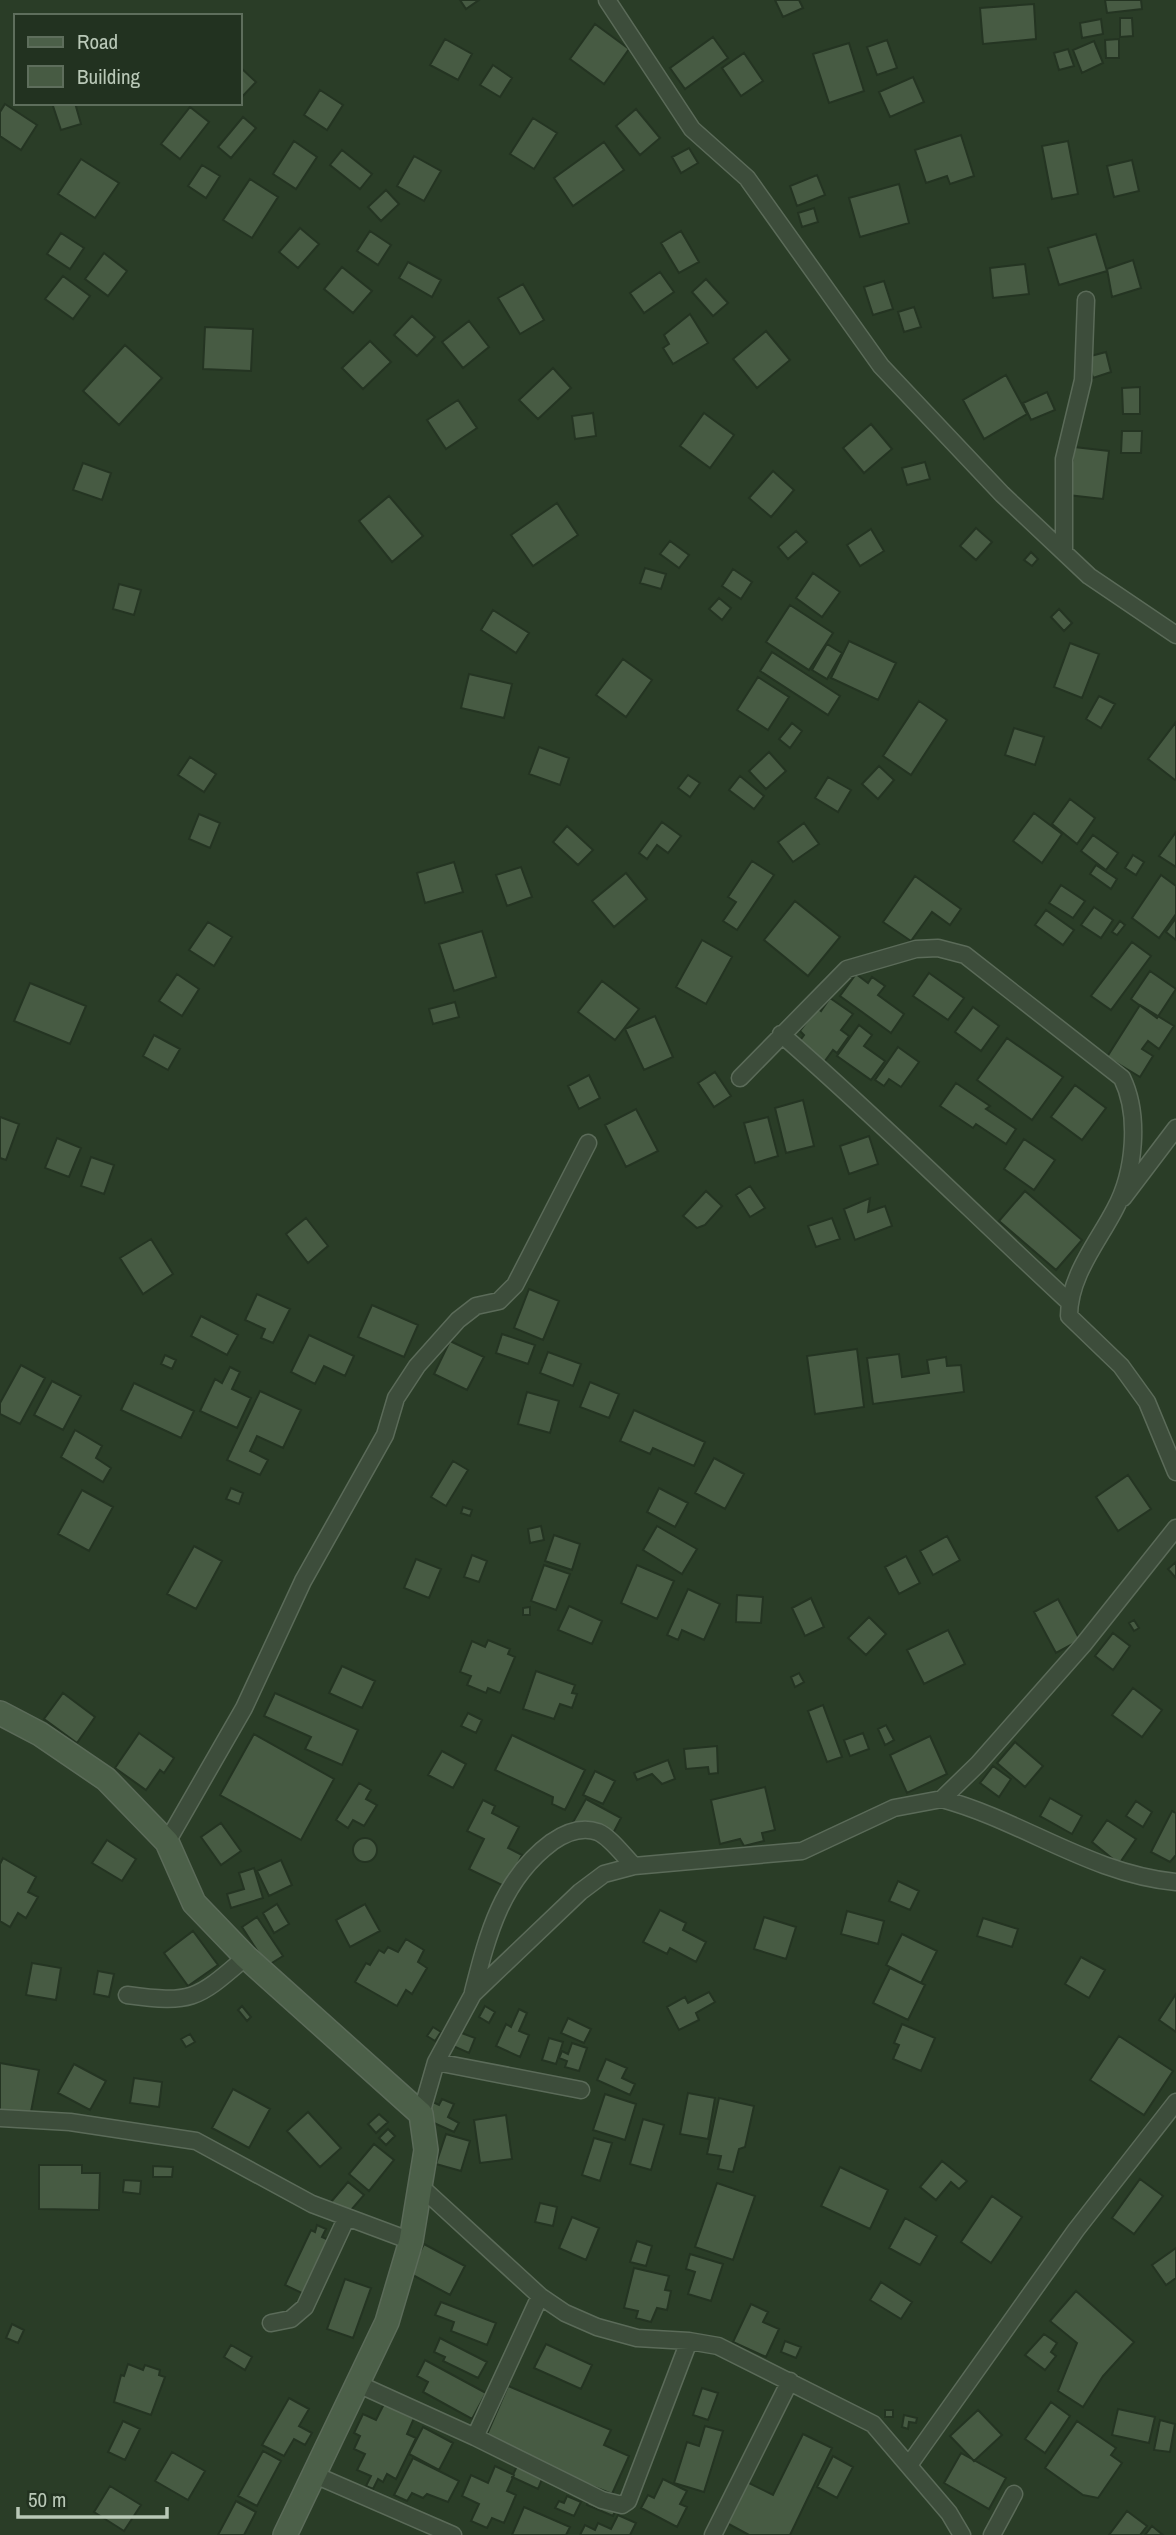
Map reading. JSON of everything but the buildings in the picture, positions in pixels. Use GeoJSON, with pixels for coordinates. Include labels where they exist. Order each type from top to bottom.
{"type":"FeatureCollection","features":[{"type":"Feature","properties":{"kind":"street"},"geometry":{"type":"LineString","coordinates":[[607,0],[692,129],[747,178],[881,366],[1002,494],[1089,576],[1176,635]]}},
{"type":"Feature","properties":{"kind":"street"},"geometry":{"type":"LineString","coordinates":[[1064,551],[1063,459],[1083,380],[1086,300]]}},
{"type":"Feature","properties":{"kind":"street"},"geometry":{"type":"LineString","coordinates":[[740,1078],[846,969],[916,949],[938,947],[965,955],[1122,1078],[1130,1095],[1133,1127],[1129,1163],[1117,1205]]}},
{"type":"Feature","properties":{"kind":"street"},"geometry":{"type":"LineString","coordinates":[[781,1034],[854,1098],[907,1152],[1069,1302]]}},
{"type":"Feature","properties":{"kind":"street"},"geometry":{"type":"LineString","coordinates":[[1176,1128],[1117,1205],[1086,1259],[1069,1302],[1069,1316],[1121,1366],[1147,1402],[1176,1472]]}},
{"type":"Feature","properties":{"kind":"street"},"geometry":{"type":"LineString","coordinates":[[167,1842],[244,1708],[303,1581],[385,1435],[396,1398],[417,1366],[458,1320],[476,1306],[499,1301],[515,1285],[588,1143]]}},
{"type":"Feature","properties":{"kind":"street"},"geometry":{"type":"LineString","coordinates":[[942,1799],[978,1764],[1083,1645],[1176,1528]]}},
{"type":"Feature","properties":{"kind":"street"},"geometry":{"type":"LineString","coordinates":[[0,1713],[40,1734],[106,1779],[167,1842],[194,1903],[246,1956],[421,2114]]}},
{"type":"Feature","properties":{"kind":"street"},"geometry":{"type":"LineString","coordinates":[[473,1994],[580,1892],[604,1874],[634,1866],[802,1851],[894,1808],[942,1799],[982,1810],[1100,1866],[1141,1879],[1176,1882]]}},
{"type":"Feature","properties":{"kind":"street"},"geometry":{"type":"LineString","coordinates":[[285,2535],[387,2322],[411,2241],[426,2150],[421,2114],[436,2062],[473,1994],[487,1936],[504,1894],[533,1856],[568,1830],[598,1832],[634,1866]]}},
{"type":"Feature","properties":{"kind":"street"},"geometry":{"type":"LineString","coordinates":[[127,1995],[171,2001],[205,1992],[246,1956]]}},
{"type":"Feature","properties":{"kind":"street"},"geometry":{"type":"LineString","coordinates":[[436,2062],[581,2090]]}},
{"type":"Feature","properties":{"kind":"street"},"geometry":{"type":"LineString","coordinates":[[909,2465],[1076,2230],[1166,2111],[1176,2102]]}},
{"type":"Feature","properties":{"kind":"street"},"geometry":{"type":"LineString","coordinates":[[0,2118],[70,2122],[196,2141],[279,2188],[346,2219],[411,2241]]}},
{"type":"Feature","properties":{"kind":"street"},"geometry":{"type":"LineString","coordinates":[[420,2186],[540,2296],[565,2313],[597,2327],[637,2339],[689,2341],[718,2346],[873,2424],[949,2513],[962,2535]]}},
{"type":"Feature","properties":{"kind":"street"},"geometry":{"type":"LineString","coordinates":[[271,2323],[290,2319],[305,2308],[346,2219]]}},
{"type":"Feature","properties":{"kind":"street"},"geometry":{"type":"LineString","coordinates":[[475,2437],[540,2296]]}},
{"type":"Feature","properties":{"kind":"street"},"geometry":{"type":"LineString","coordinates":[[358,2384],[475,2437],[602,2500],[622,2505],[628,2501],[689,2341]]}},
{"type":"Feature","properties":{"kind":"street"},"geometry":{"type":"LineString","coordinates":[[713,2535],[790,2381]]}},
{"type":"Feature","properties":{"kind":"street"},"geometry":{"type":"LineString","coordinates":[[315,2475],[430,2530],[453,2535]]}},
{"type":"Feature","properties":{"kind":"street"},"geometry":{"type":"LineString","coordinates":[[992,2535],[1014,2494]]}}]}
